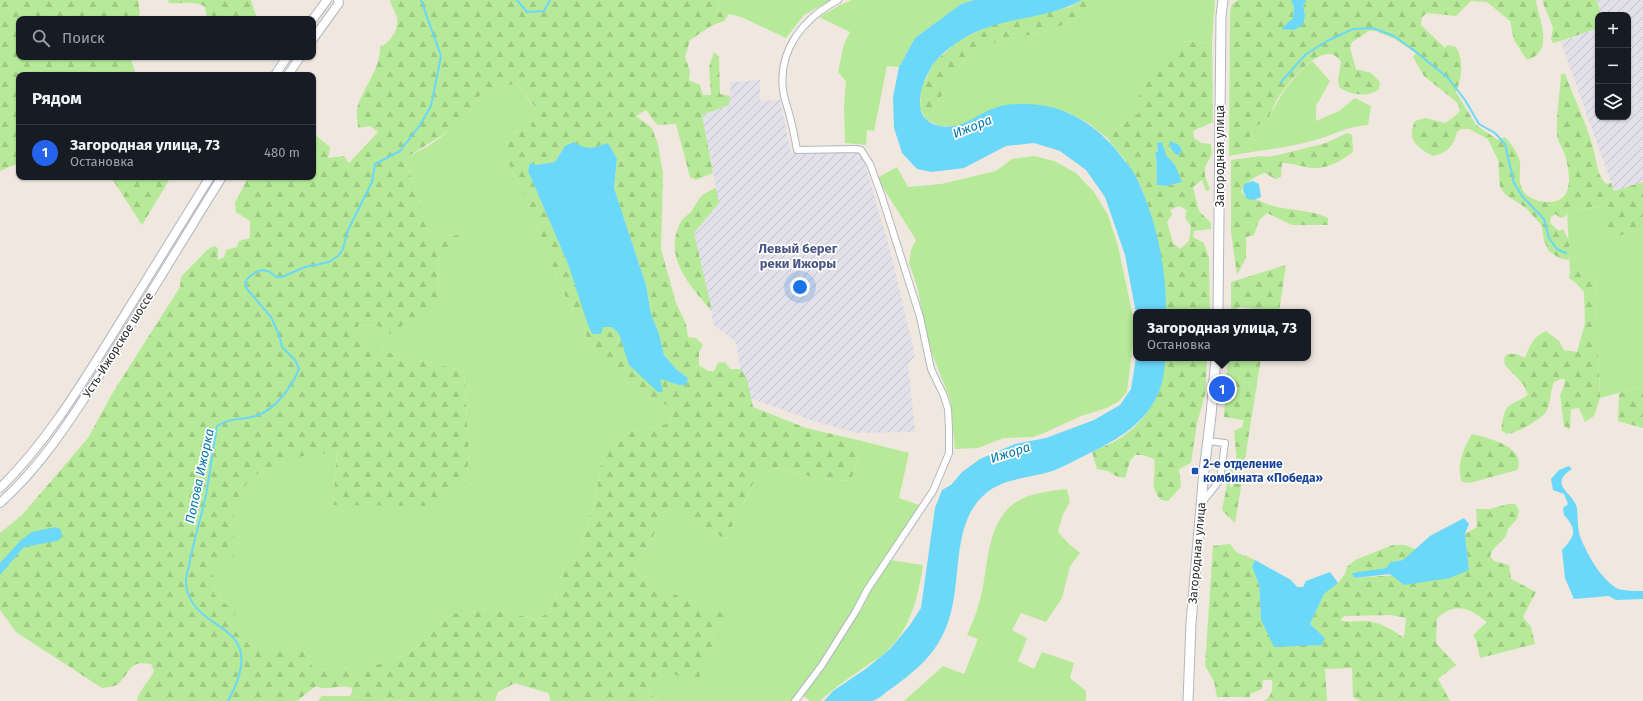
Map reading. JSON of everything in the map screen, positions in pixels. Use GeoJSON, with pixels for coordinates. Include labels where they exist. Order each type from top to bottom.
{"type":"FeatureCollection","features":[{"type":"Feature","properties":{"kind":"main road","name":"Загородная улица"},"geometry":{"type":"LineString","coordinates":[[1218,309],[1221,16],[1223,0]]}},
{"type":"Feature","properties":{"kind":"main road","name":"Загородная улица"},"geometry":{"type":"LineString","coordinates":[[1188,701],[1191,623],[1216,361]]}},
{"type":"Feature","properties":{"kind":"street"},"geometry":{"type":"LineString","coordinates":[[795,701],[822,665],[856,611],[867,590],[933,491],[949,453],[948,408],[931,369],[920,317],[870,164],[861,150],[856,149],[797,150],[783,91],[783,75],[786,53],[790,44],[808,22],[821,10],[838,0]]}},
{"type":"Feature","properties":{"kind":"street"},"geometry":{"type":"LineString","coordinates":[[316,35],[340,1]]}},
{"type":"Feature","properties":{"kind":"street"},"geometry":{"type":"LineString","coordinates":[[315,16],[324,2]]}},
{"type":"Feature","properties":{"kind":"street"},"geometry":{"type":"LineString","coordinates":[[277,72],[285,60]]}},
{"type":"Feature","properties":{"kind":"street"},"geometry":{"type":"LineString","coordinates":[[290,72],[298,60]]}},
{"type":"Feature","properties":{"kind":"street","name":"Усть-Ижорское шоссе"},"geometry":{"type":"LineString","coordinates":[[0,488],[34,451],[58,418],[208,180]]}},
{"type":"Feature","properties":{"kind":"street","name":"Усть-Ижорское шоссе"},"geometry":{"type":"LineString","coordinates":[[0,503],[27,477],[60,436],[124,337],[220,180]]}},
{"type":"Feature","properties":{"kind":"street"},"geometry":{"type":"LineString","coordinates":[[1202,504],[1220,480],[1225,443],[1208,441]]}},
{"type":"Feature","properties":{"kind":"shaded area"},"geometry":{"type":"Polygon","coordinates":[[[1597,0],[1643,0],[1643,182],[1614,191],[1561,42],[1595,29],[1595,120],[1631,120],[1631,12],[1600,12],[1597,0]]]}},
{"type":"Feature","properties":{"kind":"shaded area"},"geometry":{"type":"Polygon","coordinates":[[[760,80],[760,101],[780,100],[791,153],[854,150],[862,154],[891,254],[915,356],[908,364],[915,432],[856,433],[811,420],[745,396],[736,342],[714,325],[694,233],[719,203],[702,115],[729,105],[731,82],[760,80]]]}},
{"type":"Feature","properties":{"kind":"green space"},"geometry":{"type":"Polygon","coordinates":[[[0,0],[138,0],[139,16],[16,16],[16,60],[131,60],[135,72],[16,72],[16,164],[0,171],[0,0]]]}},
{"type":"Feature","properties":{"kind":"green space"},"geometry":{"type":"Polygon","coordinates":[[[169,0],[251,0],[256,16],[206,16],[205,7],[201,5],[193,3],[168,3],[169,0]]]}},
{"type":"Feature","properties":{"kind":"green space"},"geometry":{"type":"Polygon","coordinates":[[[390,0],[720,0],[717,11],[729,14],[724,21],[711,26],[690,40],[685,57],[690,71],[689,80],[700,85],[703,95],[711,95],[709,67],[714,52],[719,57],[720,94],[730,96],[729,105],[702,115],[713,173],[696,180],[690,177],[676,124],[657,125],[646,110],[636,116],[652,128],[658,144],[663,174],[661,249],[676,303],[686,324],[688,337],[696,338],[703,345],[699,352],[699,365],[708,371],[714,371],[718,363],[725,362],[730,369],[741,369],[747,379],[753,407],[806,428],[862,441],[851,481],[822,479],[775,468],[757,475],[726,539],[668,508],[634,571],[678,596],[727,615],[696,684],[661,668],[647,694],[663,701],[551,701],[548,693],[515,683],[498,692],[495,701],[405,701],[350,696],[352,688],[343,686],[320,688],[316,686],[297,701],[137,701],[140,692],[154,671],[151,664],[144,663],[135,665],[118,684],[102,688],[16,632],[0,610],[0,533],[22,515],[88,438],[112,394],[180,287],[181,277],[207,250],[214,246],[218,248],[218,260],[224,257],[226,250],[237,247],[239,241],[250,238],[250,221],[236,212],[235,203],[246,180],[316,180],[316,135],[330,147],[328,158],[344,156],[349,163],[378,132],[370,126],[358,128],[357,109],[378,63],[380,47],[393,36],[395,32],[397,27],[396,14],[390,0]],[[516,83],[479,96],[468,114],[449,131],[404,159],[417,192],[429,237],[462,235],[465,249],[439,253],[438,299],[391,334],[378,326],[358,325],[358,335],[386,352],[464,371],[469,453],[466,484],[436,506],[333,505],[337,452],[287,458],[250,478],[234,505],[234,559],[206,559],[215,580],[214,594],[236,613],[227,623],[253,648],[282,648],[298,646],[307,655],[314,670],[363,667],[386,662],[408,653],[420,644],[452,613],[493,610],[536,620],[551,611],[563,568],[582,543],[596,496],[601,464],[614,443],[627,433],[671,423],[673,408],[652,399],[606,367],[584,332],[562,290],[528,204],[498,141],[511,132],[533,130],[525,114],[536,108],[516,83]],[[608,143],[590,149],[565,146],[555,162],[536,165],[530,163],[528,171],[568,264],[592,334],[603,327],[612,327],[619,334],[624,348],[659,378],[679,385],[686,385],[688,378],[677,370],[664,355],[659,334],[651,314],[646,285],[614,188],[617,159],[608,143]]]}},
{"type":"Feature","properties":{"kind":"green space"},"geometry":{"type":"Polygon","coordinates":[[[720,0],[831,0],[804,15],[786,38],[741,17],[717,11],[720,0]]]}},
{"type":"Feature","properties":{"kind":"green space"},"geometry":{"type":"Polygon","coordinates":[[[852,0],[974,0],[961,4],[915,38],[899,67],[887,66],[874,131],[867,130],[866,145],[845,143],[844,105],[846,81],[838,72],[844,44],[850,32],[819,17],[852,0]]]}},
{"type":"Feature","properties":{"kind":"green space"},"geometry":{"type":"Polygon","coordinates":[[[1082,0],[1108,0],[1079,17],[1057,27],[982,48],[964,61],[958,68],[926,120],[920,108],[921,89],[934,62],[960,40],[993,24],[1070,7],[1082,0]]]}},
{"type":"Feature","properties":{"kind":"green space"},"geometry":{"type":"Polygon","coordinates":[[[1108,0],[1215,0],[1212,43],[1182,41],[1166,53],[1136,88],[1142,91],[1140,113],[1118,127],[1107,138],[1088,123],[1065,111],[1000,106],[960,126],[940,126],[926,120],[958,68],[964,61],[982,48],[1057,27],[1079,17],[1108,0]]]}},
{"type":"Feature","properties":{"kind":"green space"},"geometry":{"type":"Polygon","coordinates":[[[1238,0],[1291,0],[1294,7],[1293,19],[1282,28],[1294,30],[1305,15],[1303,5],[1307,0],[1536,0],[1542,26],[1543,43],[1541,50],[1536,56],[1527,60],[1514,40],[1510,21],[1487,2],[1471,1],[1456,16],[1427,13],[1422,17],[1421,25],[1445,48],[1447,45],[1456,47],[1459,52],[1461,69],[1460,81],[1456,92],[1476,125],[1498,140],[1505,137],[1512,146],[1519,159],[1520,181],[1524,192],[1528,196],[1540,201],[1555,201],[1562,198],[1568,187],[1569,179],[1567,163],[1557,135],[1561,74],[1565,74],[1586,126],[1594,150],[1598,170],[1602,179],[1606,184],[1611,183],[1614,191],[1643,182],[1643,228],[1613,238],[1599,207],[1567,212],[1565,217],[1561,218],[1555,214],[1551,217],[1550,223],[1559,231],[1563,229],[1569,241],[1569,260],[1559,258],[1549,251],[1544,241],[1542,226],[1526,208],[1506,195],[1500,187],[1498,160],[1488,139],[1469,129],[1461,129],[1457,132],[1452,145],[1442,153],[1433,156],[1418,146],[1412,133],[1415,121],[1425,118],[1445,123],[1460,111],[1458,103],[1424,76],[1413,57],[1416,53],[1395,39],[1376,31],[1369,31],[1352,42],[1350,48],[1356,69],[1371,73],[1380,82],[1379,89],[1370,94],[1354,94],[1343,90],[1339,87],[1338,80],[1341,62],[1334,55],[1327,54],[1318,57],[1300,71],[1285,88],[1276,101],[1266,123],[1253,126],[1249,141],[1251,152],[1229,156],[1230,11],[1232,4],[1238,0]]]}},
{"type":"Feature","properties":{"kind":"green space"},"geometry":{"type":"Polygon","coordinates":[[[1543,0],[1597,0],[1600,12],[1595,12],[1595,29],[1553,43],[1551,39],[1553,29],[1552,25],[1543,0]]]}},
{"type":"Feature","properties":{"kind":"green space"},"geometry":{"type":"Polygon","coordinates":[[[1182,41],[1212,43],[1213,122],[1193,131],[1194,138],[1201,143],[1211,144],[1212,154],[1205,167],[1205,176],[1210,190],[1206,191],[1202,180],[1193,187],[1199,211],[1211,223],[1211,229],[1194,231],[1193,237],[1204,243],[1209,258],[1210,309],[1166,309],[1164,279],[1158,242],[1148,205],[1132,170],[1107,138],[1118,127],[1139,113],[1133,104],[1142,91],[1136,88],[1166,53],[1182,41]],[[1169,145],[1175,154],[1182,150],[1179,145],[1169,145]],[[1162,149],[1158,150],[1155,154],[1157,166],[1157,185],[1166,186],[1182,182],[1175,168],[1162,149]],[[1179,206],[1170,210],[1172,215],[1167,222],[1173,243],[1180,249],[1189,241],[1191,226],[1185,218],[1187,210],[1179,206]]]}},
{"type":"Feature","properties":{"kind":"green space"},"geometry":{"type":"Polygon","coordinates":[[[1312,61],[1330,81],[1316,106],[1316,121],[1339,111],[1355,98],[1371,106],[1368,125],[1354,127],[1299,144],[1251,152],[1249,141],[1253,126],[1266,123],[1275,105],[1291,81],[1312,61]]]}},
{"type":"Feature","properties":{"kind":"green space"},"geometry":{"type":"Polygon","coordinates":[[[516,83],[536,109],[533,130],[511,132],[498,141],[528,204],[562,290],[584,332],[606,367],[652,399],[673,408],[671,423],[627,433],[601,464],[596,496],[582,543],[563,568],[551,611],[536,620],[493,610],[452,613],[421,643],[409,652],[387,662],[363,667],[314,670],[307,655],[298,646],[282,648],[253,648],[227,623],[235,613],[214,594],[215,580],[206,559],[233,558],[234,505],[250,478],[288,457],[337,452],[333,505],[466,484],[469,453],[464,371],[386,352],[358,335],[358,325],[378,326],[438,299],[439,253],[462,235],[429,237],[417,192],[404,159],[430,145],[449,131],[468,114],[479,96],[516,83]]]}},
{"type":"Feature","properties":{"kind":"green space"},"geometry":{"type":"Polygon","coordinates":[[[1347,133],[1352,135],[1353,152],[1340,161],[1318,168],[1282,163],[1281,177],[1275,179],[1265,173],[1258,175],[1241,191],[1246,197],[1256,199],[1270,205],[1321,215],[1328,218],[1328,225],[1292,225],[1267,213],[1259,220],[1254,235],[1246,237],[1246,258],[1237,275],[1231,233],[1231,160],[1261,156],[1270,157],[1326,143],[1347,133]]]}},
{"type":"Feature","properties":{"kind":"green space"},"geometry":{"type":"Polygon","coordinates":[[[1034,156],[1054,161],[1076,173],[1094,192],[1108,215],[1118,246],[1132,312],[1133,343],[1127,392],[1119,401],[1107,408],[1081,416],[1033,437],[1004,438],[978,448],[955,449],[950,399],[929,346],[917,286],[909,263],[911,250],[916,240],[877,178],[897,167],[908,187],[941,184],[996,171],[1012,159],[1034,156]]]}},
{"type":"Feature","properties":{"kind":"green space"},"geometry":{"type":"Polygon","coordinates":[[[113,180],[169,180],[142,225],[113,180]]]}},
{"type":"Feature","properties":{"kind":"green space"},"geometry":{"type":"Polygon","coordinates":[[[716,188],[719,203],[694,233],[712,311],[687,281],[676,258],[675,246],[676,233],[682,220],[691,212],[698,200],[703,195],[716,188]]]}},
{"type":"Feature","properties":{"kind":"green space"},"geometry":{"type":"Polygon","coordinates":[[[1600,207],[1613,238],[1643,228],[1643,386],[1600,398],[1595,275],[1570,270],[1567,212],[1600,207]]]}},
{"type":"Feature","properties":{"kind":"green space"},"geometry":{"type":"Polygon","coordinates":[[[1286,265],[1279,309],[1256,309],[1240,307],[1231,309],[1231,282],[1286,265]]]}},
{"type":"Feature","properties":{"kind":"green space"},"geometry":{"type":"Polygon","coordinates":[[[1570,270],[1595,275],[1600,398],[1594,416],[1585,422],[1579,408],[1571,409],[1570,430],[1564,426],[1560,395],[1565,379],[1561,379],[1554,382],[1548,408],[1543,415],[1521,429],[1506,434],[1501,430],[1506,409],[1508,406],[1528,395],[1523,384],[1505,365],[1504,359],[1507,354],[1517,354],[1525,358],[1532,342],[1546,331],[1559,341],[1564,350],[1577,352],[1585,323],[1584,292],[1569,278],[1570,270]]]}},
{"type":"Feature","properties":{"kind":"green space"},"geometry":{"type":"Polygon","coordinates":[[[1165,361],[1207,361],[1205,395],[1197,423],[1191,463],[1179,469],[1181,487],[1168,501],[1161,500],[1155,490],[1154,459],[1143,455],[1135,455],[1130,461],[1125,478],[1116,476],[1108,471],[1097,469],[1092,452],[1122,437],[1140,421],[1154,402],[1159,392],[1165,361]]]}},
{"type":"Feature","properties":{"kind":"green space"},"geometry":{"type":"Polygon","coordinates":[[[1228,361],[1261,361],[1244,465],[1237,464],[1234,431],[1242,427],[1244,420],[1224,417],[1228,361]]]}},
{"type":"Feature","properties":{"kind":"green space"},"geometry":{"type":"Polygon","coordinates":[[[1643,386],[1643,428],[1618,421],[1619,393],[1643,386]]]}},
{"type":"Feature","properties":{"kind":"green space"},"geometry":{"type":"Polygon","coordinates":[[[1472,434],[1496,441],[1512,450],[1517,455],[1519,462],[1517,470],[1470,483],[1462,482],[1460,476],[1461,458],[1472,434]]]}},
{"type":"Feature","properties":{"kind":"green space"},"geometry":{"type":"Polygon","coordinates":[[[862,441],[909,453],[899,498],[919,505],[889,560],[923,565],[913,610],[897,640],[885,653],[820,701],[810,701],[801,694],[797,701],[663,701],[647,694],[661,668],[714,643],[726,615],[678,596],[634,571],[668,508],[726,539],[757,475],[775,468],[822,479],[851,481],[862,441]]]}},
{"type":"Feature","properties":{"kind":"green space"},"geometry":{"type":"Polygon","coordinates":[[[1231,464],[1234,476],[1230,484],[1231,488],[1238,476],[1242,481],[1235,523],[1222,510],[1231,464]]]}},
{"type":"Feature","properties":{"kind":"green space"},"geometry":{"type":"Polygon","coordinates":[[[1067,489],[1070,502],[1063,514],[1058,532],[1080,553],[1070,566],[1062,598],[1046,622],[1021,613],[1012,630],[1027,638],[1018,661],[1034,669],[1042,652],[1074,663],[1070,678],[1086,691],[1086,701],[904,701],[943,666],[964,674],[978,639],[967,635],[980,600],[993,534],[1006,511],[1016,502],[1027,496],[1067,489]]]}},
{"type":"Feature","properties":{"kind":"green space"},"geometry":{"type":"Polygon","coordinates":[[[1508,504],[1515,504],[1519,510],[1517,519],[1508,529],[1506,536],[1492,551],[1490,556],[1494,561],[1509,565],[1511,579],[1536,592],[1523,617],[1531,627],[1535,644],[1480,658],[1476,640],[1473,635],[1487,622],[1468,610],[1456,608],[1443,613],[1437,619],[1436,643],[1456,665],[1438,679],[1450,701],[1360,701],[1353,697],[1352,668],[1325,669],[1327,701],[1264,701],[1269,697],[1271,692],[1272,680],[1263,680],[1262,689],[1250,694],[1250,697],[1217,697],[1214,681],[1205,666],[1213,546],[1230,544],[1236,552],[1255,560],[1252,567],[1259,584],[1261,620],[1325,638],[1310,624],[1324,594],[1338,583],[1345,574],[1347,567],[1355,560],[1393,545],[1405,545],[1417,550],[1403,560],[1391,562],[1386,568],[1353,573],[1354,578],[1469,570],[1465,534],[1477,527],[1476,509],[1490,509],[1508,504]],[[1391,615],[1344,616],[1340,620],[1349,622],[1375,622],[1404,638],[1406,618],[1391,615]]]}},
{"type":"Feature","properties":{"kind":"green space"},"geometry":{"type":"Polygon","coordinates":[[[322,696],[350,696],[405,701],[318,701],[322,696]]]}},
{"type":"Feature","properties":{"kind":"water","name":"Ижора"},"geometry":{"type":"Polygon","coordinates":[[[974,0],[1082,0],[1052,12],[1006,22],[976,32],[961,40],[943,53],[932,66],[921,90],[920,106],[926,119],[932,123],[941,126],[950,126],[965,123],[993,108],[1004,105],[1040,105],[1067,112],[1079,118],[1102,135],[1134,172],[1142,190],[1154,224],[1162,260],[1166,309],[1135,309],[1125,255],[1105,197],[1086,170],[1060,151],[1034,143],[1006,146],[964,168],[932,172],[917,169],[902,153],[894,128],[893,97],[899,67],[915,38],[961,4],[974,0]]]}},
{"type":"Feature","properties":{"kind":"water"},"geometry":{"type":"Polygon","coordinates":[[[1291,0],[1307,0],[1303,5],[1305,15],[1303,25],[1294,30],[1281,29],[1293,18],[1294,7],[1291,0]]]}},
{"type":"Feature","properties":{"kind":"water"},"geometry":{"type":"Polygon","coordinates":[[[1170,141],[1179,145],[1182,150],[1179,155],[1175,154],[1170,141]]]}},
{"type":"Feature","properties":{"kind":"water"},"geometry":{"type":"Polygon","coordinates":[[[574,142],[587,148],[608,143],[617,159],[614,188],[646,285],[651,314],[659,334],[664,355],[677,370],[688,378],[686,385],[679,385],[660,379],[663,392],[658,392],[629,365],[619,334],[612,327],[603,327],[601,334],[592,334],[568,264],[528,171],[530,163],[536,165],[555,162],[565,146],[574,142]]]}},
{"type":"Feature","properties":{"kind":"water"},"geometry":{"type":"Polygon","coordinates":[[[1162,142],[1166,155],[1175,165],[1182,182],[1166,186],[1157,185],[1157,165],[1155,153],[1158,151],[1157,143],[1162,142]]]}},
{"type":"Feature","properties":{"kind":"water"},"geometry":{"type":"Polygon","coordinates":[[[1253,181],[1259,184],[1261,197],[1254,200],[1247,199],[1243,191],[1244,184],[1253,181]]]}},
{"type":"Feature","properties":{"kind":"water","name":"Ижора"},"geometry":{"type":"Polygon","coordinates":[[[1136,361],[1165,361],[1163,377],[1158,394],[1150,408],[1128,431],[1098,449],[1061,467],[1049,472],[1006,482],[984,495],[975,505],[968,517],[964,529],[951,613],[941,639],[926,660],[882,696],[872,701],[824,701],[833,691],[867,668],[890,649],[910,625],[921,608],[935,508],[942,490],[951,485],[962,472],[980,459],[1015,444],[1046,438],[1094,420],[1120,405],[1131,389],[1136,361]]]}},
{"type":"Feature","properties":{"kind":"water"},"geometry":{"type":"Polygon","coordinates":[[[1569,466],[1572,469],[1565,475],[1562,480],[1562,484],[1577,508],[1580,535],[1591,559],[1605,578],[1616,588],[1643,591],[1643,599],[1616,600],[1609,596],[1574,599],[1565,578],[1562,550],[1570,541],[1573,529],[1564,515],[1563,508],[1568,504],[1564,494],[1553,490],[1551,479],[1559,470],[1569,466]]]}},
{"type":"Feature","properties":{"kind":"water"},"geometry":{"type":"Polygon","coordinates":[[[1464,518],[1469,524],[1465,534],[1469,570],[1450,578],[1404,585],[1390,574],[1354,578],[1352,573],[1386,568],[1391,562],[1403,560],[1430,536],[1464,518]]]}},
{"type":"Feature","properties":{"kind":"water"},"geometry":{"type":"Polygon","coordinates":[[[56,527],[61,530],[62,537],[57,541],[24,547],[0,575],[0,563],[21,540],[32,532],[56,527]]]}},
{"type":"Feature","properties":{"kind":"water"},"geometry":{"type":"Polygon","coordinates":[[[1255,560],[1291,580],[1297,587],[1303,587],[1306,581],[1330,572],[1338,583],[1324,594],[1310,624],[1325,638],[1322,645],[1274,647],[1261,620],[1259,584],[1252,567],[1255,560]]]}},
{"type":"Feature","properties":{"kind":"waterway","name":"Попова Ижорка"},"geometry":{"type":"LineString","coordinates":[[228,701],[239,674],[241,655],[236,641],[226,631],[201,613],[191,601],[186,584],[186,577],[206,495],[217,426],[228,421],[256,416],[263,413],[282,397],[292,383],[299,369],[295,360],[282,347],[279,335],[271,317],[247,289],[245,282],[256,272],[263,270],[270,272],[276,277],[282,277],[305,267],[329,262],[338,256],[343,249],[348,230],[372,182],[375,164],[400,151],[420,125],[431,106],[441,56],[421,0]]}},
{"type":"Feature","properties":{"kind":"waterway","name":"Попова Ижорка"},"geometry":{"type":"LineString","coordinates":[[517,0],[527,12],[544,11],[550,0]]}},
{"type":"Feature","properties":{"kind":"waterway"},"geometry":{"type":"LineString","coordinates":[[1281,82],[1306,54],[1327,41],[1353,29],[1373,28],[1394,36],[1448,78],[1465,100],[1479,124],[1495,133],[1505,144],[1514,183],[1522,196],[1544,219],[1549,238],[1557,249],[1566,253]]}},
{"type":"Feature","properties":{"kind":"place","name":"Загородная улица, 73"},"geometry":{"type":"Point","coordinates":[1222,389]}},
{"type":"Feature","properties":{"kind":"place","name":"2-е отделение комбината «Победа»"},"geometry":{"type":"Point","coordinates":[1195,471]}},
{"type":"Feature","properties":{"kind":"district","name":"Левый берег реки Ижоры"},"geometry":{"type":"Point","coordinates":[798,256]}}]}
